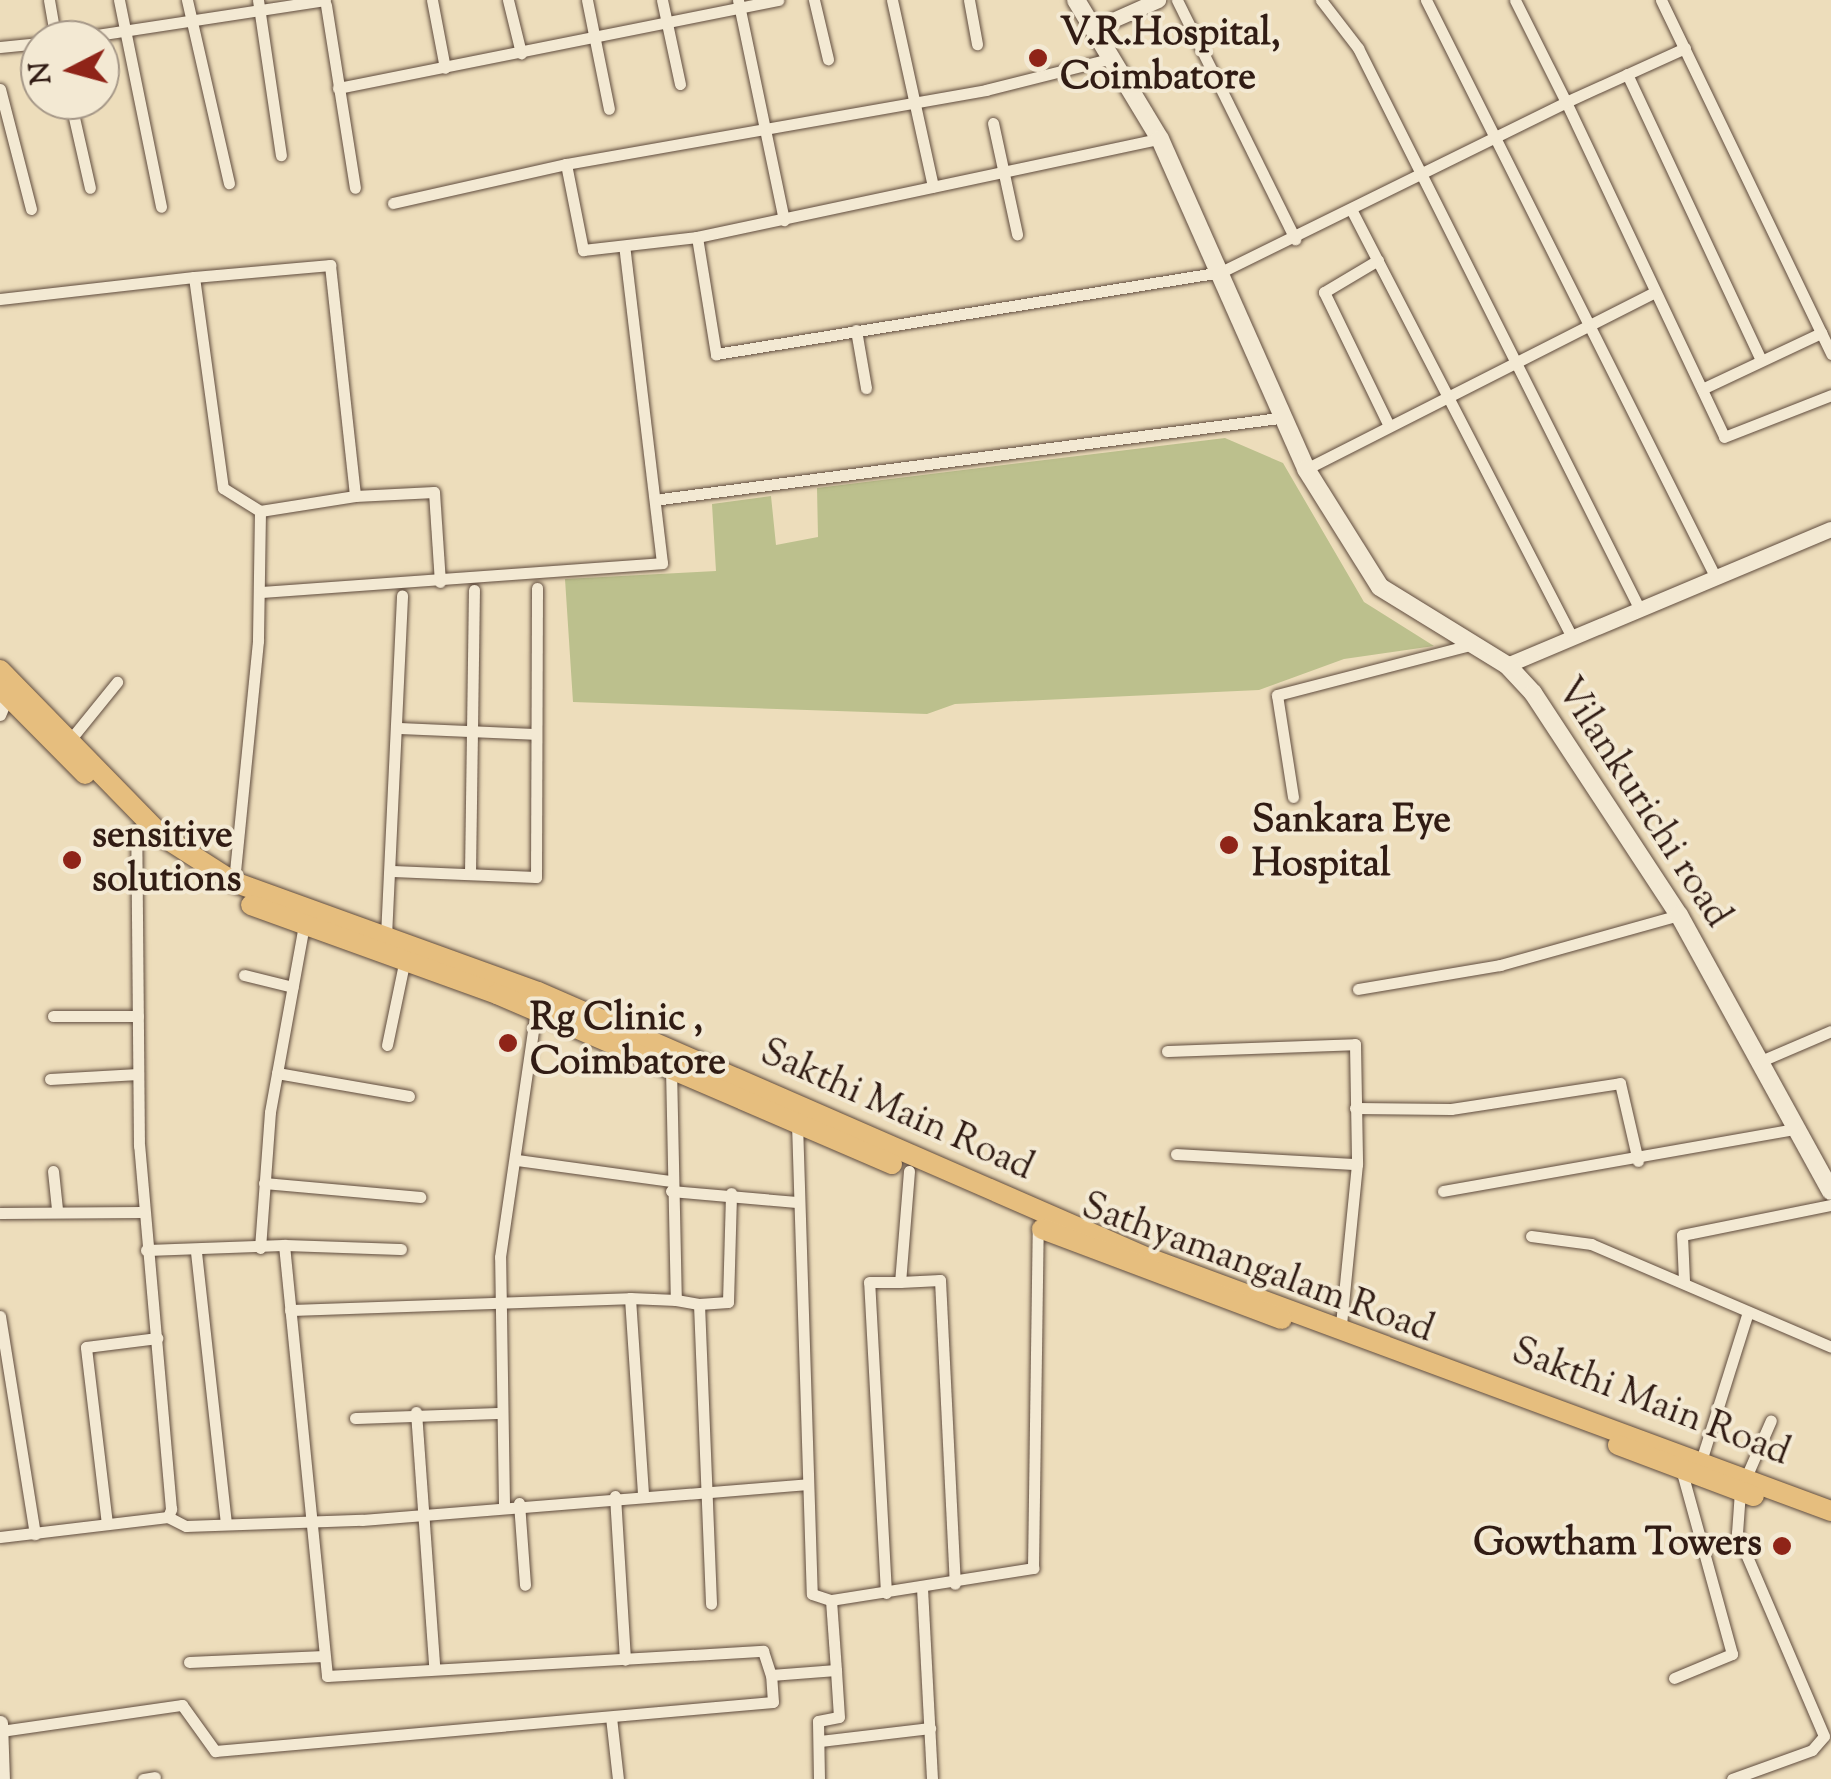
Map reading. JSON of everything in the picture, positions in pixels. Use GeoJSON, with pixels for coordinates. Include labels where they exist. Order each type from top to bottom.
{"type":"FeatureCollection","features":[{"type":"Feature","properties":{"kind":"highway","name":"Sakthi Main Road"},"geometry":{"type":"LineString","coordinates":[[0,670],[162,836],[234,882],[386,936],[1077,1229],[1341,1325],[1691,1465]]}},
{"type":"Feature","properties":{"kind":"highway","name":"Sathyamangalam Road"},"geometry":{"type":"LineString","coordinates":[[3,699],[136,830],[231,896],[304,925],[518,994],[536,1011],[1038,1228],[1691,1465],[1831,1526]]}},
{"type":"Feature","properties":{"kind":"highway","name":"Sakthi Main Road"},"geometry":{"type":"LineString","coordinates":[[1744,1485],[1831,1511]]}},
{"type":"Feature","properties":{"kind":"main road","name":"Vilankurichi road"},"geometry":{"type":"LineString","coordinates":[[1076,0],[1097,27],[1160,138],[1286,417],[1306,470],[1380,587],[1466,646],[1507,665],[1582,760],[1679,915],[1831,1190]]}},
{"type":"Feature","properties":{"kind":"street"},"geometry":{"type":"LineString","coordinates":[[119,0],[161,207]]}},
{"type":"Feature","properties":{"kind":"street"},"geometry":{"type":"LineString","coordinates":[[187,0],[229,183]]}},
{"type":"Feature","properties":{"kind":"street"},"geometry":{"type":"LineString","coordinates":[[258,0],[280,155]]}},
{"type":"Feature","properties":{"kind":"street"},"geometry":{"type":"LineString","coordinates":[[432,0],[445,68]]}},
{"type":"Feature","properties":{"kind":"street"},"geometry":{"type":"LineString","coordinates":[[508,0],[522,54]]}},
{"type":"Feature","properties":{"kind":"street"},"geometry":{"type":"LineString","coordinates":[[586,0],[609,109]]}},
{"type":"Feature","properties":{"kind":"street"},"geometry":{"type":"LineString","coordinates":[[662,0],[680,84]]}},
{"type":"Feature","properties":{"kind":"street"},"geometry":{"type":"LineString","coordinates":[[338,88],[778,0]]}},
{"type":"Feature","properties":{"kind":"street"},"geometry":{"type":"LineString","coordinates":[[814,0],[828,59]]}},
{"type":"Feature","properties":{"kind":"street"},"geometry":{"type":"LineString","coordinates":[[892,0],[933,188]]}},
{"type":"Feature","properties":{"kind":"street"},"geometry":{"type":"LineString","coordinates":[[969,0],[977,44]]}},
{"type":"Feature","properties":{"kind":"street"},"geometry":{"type":"LineString","coordinates":[[1097,27],[1158,0]]}},
{"type":"Feature","properties":{"kind":"street"},"geometry":{"type":"LineString","coordinates":[[1178,0],[1295,240]]}},
{"type":"Feature","properties":{"kind":"street"},"geometry":{"type":"LineString","coordinates":[[1322,0],[1358,48],[1639,608]]}},
{"type":"Feature","properties":{"kind":"street"},"geometry":{"type":"LineString","coordinates":[[1426,0],[1491,138],[1714,574]]}},
{"type":"Feature","properties":{"kind":"street"},"geometry":{"type":"LineString","coordinates":[[1516,0],[1724,437],[1831,395]]}},
{"type":"Feature","properties":{"kind":"street"},"geometry":{"type":"LineString","coordinates":[[1662,0],[1831,354]]}},
{"type":"Feature","properties":{"kind":"street"},"geometry":{"type":"LineString","coordinates":[[120,32],[326,3],[355,188]]}},
{"type":"Feature","properties":{"kind":"street"},"geometry":{"type":"LineString","coordinates":[[739,5],[784,220]]}},
{"type":"Feature","properties":{"kind":"street"},"geometry":{"type":"LineString","coordinates":[[698,237],[716,354],[1221,272],[1295,240],[1491,138],[1685,48]]}},
{"type":"Feature","properties":{"kind":"street"},"geometry":{"type":"LineString","coordinates":[[393,202],[566,164],[916,101],[1113,58]]}},
{"type":"Feature","properties":{"kind":"street"},"geometry":{"type":"LineString","coordinates":[[1627,74],[1761,360]]}},
{"type":"Feature","properties":{"kind":"street"},"geometry":{"type":"LineString","coordinates":[[0,89],[31,208]]}},
{"type":"Feature","properties":{"kind":"street"},"geometry":{"type":"LineString","coordinates":[[75,120],[90,188]]}},
{"type":"Feature","properties":{"kind":"street"},"geometry":{"type":"LineString","coordinates":[[993,123],[1017,234]]}},
{"type":"Feature","properties":{"kind":"street"},"geometry":{"type":"LineString","coordinates":[[566,164],[583,250],[698,237],[1160,138]]}},
{"type":"Feature","properties":{"kind":"street"},"geometry":{"type":"LineString","coordinates":[[1352,211],[1572,638]]}},
{"type":"Feature","properties":{"kind":"street"},"geometry":{"type":"LineString","coordinates":[[260,592],[651,571],[666,552],[624,246]]}},
{"type":"Feature","properties":{"kind":"street"},"geometry":{"type":"LineString","coordinates":[[1378,260],[1324,292],[1388,424]]}},
{"type":"Feature","properties":{"kind":"street"},"geometry":{"type":"LineString","coordinates":[[0,299],[330,265],[355,496]]}},
{"type":"Feature","properties":{"kind":"street"},"geometry":{"type":"LineString","coordinates":[[194,277],[223,488],[260,511],[355,496],[434,492],[440,582]]}},
{"type":"Feature","properties":{"kind":"street"},"geometry":{"type":"LineString","coordinates":[[1306,470],[1448,392],[1652,292]]}},
{"type":"Feature","properties":{"kind":"street"},"geometry":{"type":"LineString","coordinates":[[856,330],[866,388]]}},
{"type":"Feature","properties":{"kind":"street"},"geometry":{"type":"LineString","coordinates":[[1702,389],[1821,334]]}},
{"type":"Feature","properties":{"kind":"street"},"geometry":{"type":"LineString","coordinates":[[660,499],[1286,417]]}},
{"type":"Feature","properties":{"kind":"street"},"geometry":{"type":"LineString","coordinates":[[234,882],[260,592],[260,511]]}},
{"type":"Feature","properties":{"kind":"street"},"geometry":{"type":"LineString","coordinates":[[1507,665],[1714,574],[1831,528]]}},
{"type":"Feature","properties":{"kind":"street"},"geometry":{"type":"LineString","coordinates":[[392,871],[536,877],[537,588]]}},
{"type":"Feature","properties":{"kind":"street"},"geometry":{"type":"LineString","coordinates":[[470,874],[474,590]]}},
{"type":"Feature","properties":{"kind":"street"},"geometry":{"type":"LineString","coordinates":[[386,936],[399,728],[402,595]]}},
{"type":"Feature","properties":{"kind":"street"},"geometry":{"type":"LineString","coordinates":[[1293,797],[1277,695],[1466,646]]}},
{"type":"Feature","properties":{"kind":"street"},"geometry":{"type":"LineString","coordinates":[[70,740],[117,682]]}},
{"type":"Feature","properties":{"kind":"street"},"geometry":{"type":"LineString","coordinates":[[399,728],[534,734]]}},
{"type":"Feature","properties":{"kind":"street"},"geometry":{"type":"LineString","coordinates":[[136,830],[143,1212],[158,1338],[168,1517]]}},
{"type":"Feature","properties":{"kind":"street"},"geometry":{"type":"LineString","coordinates":[[1358,989],[1500,965],[1679,915]]}},
{"type":"Feature","properties":{"kind":"street"},"geometry":{"type":"LineString","coordinates":[[260,1248],[277,1073],[304,925]]}},
{"type":"Feature","properties":{"kind":"street"},"geometry":{"type":"LineString","coordinates":[[388,1045],[405,959]]}},
{"type":"Feature","properties":{"kind":"street"},"geometry":{"type":"LineString","coordinates":[[244,975],[292,988]]}},
{"type":"Feature","properties":{"kind":"street"},"geometry":{"type":"LineString","coordinates":[[504,1504],[499,1414],[502,1296],[536,1011]]}},
{"type":"Feature","properties":{"kind":"street"},"geometry":{"type":"LineString","coordinates":[[53,1016],[138,1016]]}},
{"type":"Feature","properties":{"kind":"street"},"geometry":{"type":"LineString","coordinates":[[1761,1062],[1831,1031]]}},
{"type":"Feature","properties":{"kind":"street"},"geometry":{"type":"LineString","coordinates":[[1167,1051],[1354,1044],[1357,1164],[1341,1325]]}},
{"type":"Feature","properties":{"kind":"street"},"geometry":{"type":"LineString","coordinates":[[671,1068],[676,1300]]}},
{"type":"Feature","properties":{"kind":"street"},"geometry":{"type":"LineString","coordinates":[[277,1073],[409,1096]]}},
{"type":"Feature","properties":{"kind":"street"},"geometry":{"type":"LineString","coordinates":[[50,1079],[138,1074]]}},
{"type":"Feature","properties":{"kind":"street"},"geometry":{"type":"LineString","coordinates":[[1355,1108],[1451,1109],[1620,1083],[1638,1161]]}},
{"type":"Feature","properties":{"kind":"street"},"geometry":{"type":"LineString","coordinates":[[797,1122],[805,1484],[812,1594],[830,1600],[956,1584],[1033,1568],[1038,1228]]}},
{"type":"Feature","properties":{"kind":"street"},"geometry":{"type":"LineString","coordinates":[[1443,1192],[1638,1161],[1796,1129]]}},
{"type":"Feature","properties":{"kind":"street"},"geometry":{"type":"LineString","coordinates":[[1176,1154],[1357,1164]]}},
{"type":"Feature","properties":{"kind":"street"},"geometry":{"type":"LineString","coordinates":[[517,1160],[797,1202]]}},
{"type":"Feature","properties":{"kind":"street"},"geometry":{"type":"LineString","coordinates":[[53,1170],[56,1208]]}},
{"type":"Feature","properties":{"kind":"street"},"geometry":{"type":"LineString","coordinates":[[900,1282],[908,1172]]}},
{"type":"Feature","properties":{"kind":"street"},"geometry":{"type":"LineString","coordinates":[[264,1183],[420,1197]]}},
{"type":"Feature","properties":{"kind":"street"},"geometry":{"type":"LineString","coordinates":[[290,1310],[502,1296],[728,1302],[731,1193]]}},
{"type":"Feature","properties":{"kind":"street"},"geometry":{"type":"LineString","coordinates":[[1684,1281],[1682,1236],[1831,1205]]}},
{"type":"Feature","properties":{"kind":"street"},"geometry":{"type":"LineString","coordinates":[[0,1214],[56,1208],[143,1212]]}},
{"type":"Feature","properties":{"kind":"street"},"geometry":{"type":"LineString","coordinates":[[1531,1236],[1591,1244],[1831,1347]]}},
{"type":"Feature","properties":{"kind":"street"},"geometry":{"type":"LineString","coordinates":[[146,1250],[196,1252],[284,1245],[401,1248]]}},
{"type":"Feature","properties":{"kind":"street"},"geometry":{"type":"LineString","coordinates":[[1,1730],[182,1705],[215,1750],[773,1702],[763,1651],[434,1666],[327,1676],[284,1245]]}},
{"type":"Feature","properties":{"kind":"street"},"geometry":{"type":"LineString","coordinates":[[196,1252],[226,1523]]}},
{"type":"Feature","properties":{"kind":"street"},"geometry":{"type":"LineString","coordinates":[[886,1593],[868,1282],[940,1280],[956,1584]]}},
{"type":"Feature","properties":{"kind":"street"},"geometry":{"type":"LineString","coordinates":[[630,1298],[643,1494]]}},
{"type":"Feature","properties":{"kind":"street"},"geometry":{"type":"LineString","coordinates":[[699,1304],[713,1491],[711,1604]]}},
{"type":"Feature","properties":{"kind":"street"},"geometry":{"type":"LineString","coordinates":[[1674,1678],[1732,1657],[1691,1465],[1748,1312]]}},
{"type":"Feature","properties":{"kind":"street"},"geometry":{"type":"LineString","coordinates":[[0,1316],[36,1534]]}},
{"type":"Feature","properties":{"kind":"street"},"geometry":{"type":"LineString","coordinates":[[107,1524],[86,1347],[158,1338]]}},
{"type":"Feature","properties":{"kind":"street"},"geometry":{"type":"LineString","coordinates":[[355,1418],[416,1412],[499,1414]]}},
{"type":"Feature","properties":{"kind":"street"},"geometry":{"type":"LineString","coordinates":[[416,1412],[420,1511],[434,1666]]}},
{"type":"Feature","properties":{"kind":"street"},"geometry":{"type":"LineString","coordinates":[[1732,1779],[1771,1766],[1824,1736],[1737,1532],[1744,1485],[1771,1420]]}},
{"type":"Feature","properties":{"kind":"street"},"geometry":{"type":"LineString","coordinates":[[0,1537],[168,1517],[186,1526],[805,1484]]}},
{"type":"Feature","properties":{"kind":"street"},"geometry":{"type":"LineString","coordinates":[[615,1496],[624,1660]]}},
{"type":"Feature","properties":{"kind":"street"},"geometry":{"type":"LineString","coordinates":[[519,1503],[525,1585]]}},
{"type":"Feature","properties":{"kind":"street"},"geometry":{"type":"LineString","coordinates":[[922,1588],[932,1779]]}},
{"type":"Feature","properties":{"kind":"street"},"geometry":{"type":"LineString","coordinates":[[819,1779],[818,1721],[839,1717],[830,1600]]}},
{"type":"Feature","properties":{"kind":"street"},"geometry":{"type":"LineString","coordinates":[[189,1662],[324,1656]]}},
{"type":"Feature","properties":{"kind":"street"},"geometry":{"type":"LineString","coordinates":[[770,1675],[836,1670]]}},
{"type":"Feature","properties":{"kind":"street"},"geometry":{"type":"LineString","coordinates":[[611,1717],[618,1779]]}},
{"type":"Feature","properties":{"kind":"street"},"geometry":{"type":"LineString","coordinates":[[0,1722],[1,1774]]}},
{"type":"Feature","properties":{"kind":"street"},"geometry":{"type":"LineString","coordinates":[[820,1741],[930,1728]]}},
{"type":"Feature","properties":{"kind":"street"},"geometry":{"type":"LineString","coordinates":[[1771,1766],[1775,1779]]}},
{"type":"Feature","properties":{"kind":"green space"},"geometry":{"type":"Polygon","coordinates":[[[1225,438],[1283,463],[1364,602],[1434,646],[1344,659],[1259,690],[955,704],[927,714],[573,702],[565,579],[716,571],[712,504],[771,496],[776,545],[818,537],[817,488],[1225,438]]]}},
{"type":"Feature","properties":{"kind":"place","name":"V.R.Hospital, Coimbatore"},"geometry":{"type":"Point","coordinates":[1038,58]}},
{"type":"Feature","properties":{"kind":"place","name":"Sankara Eye Hospital"},"geometry":{"type":"Point","coordinates":[1229,845]}},
{"type":"Feature","properties":{"kind":"place","name":"sensitive solutions"},"geometry":{"type":"Point","coordinates":[72,860]}},
{"type":"Feature","properties":{"kind":"place","name":"Rg Clinic , Coimbatore"},"geometry":{"type":"Point","coordinates":[508,1043]}},
{"type":"Feature","properties":{"kind":"place","name":"Gowtham Towers"},"geometry":{"type":"Point","coordinates":[1782,1546]}}]}
